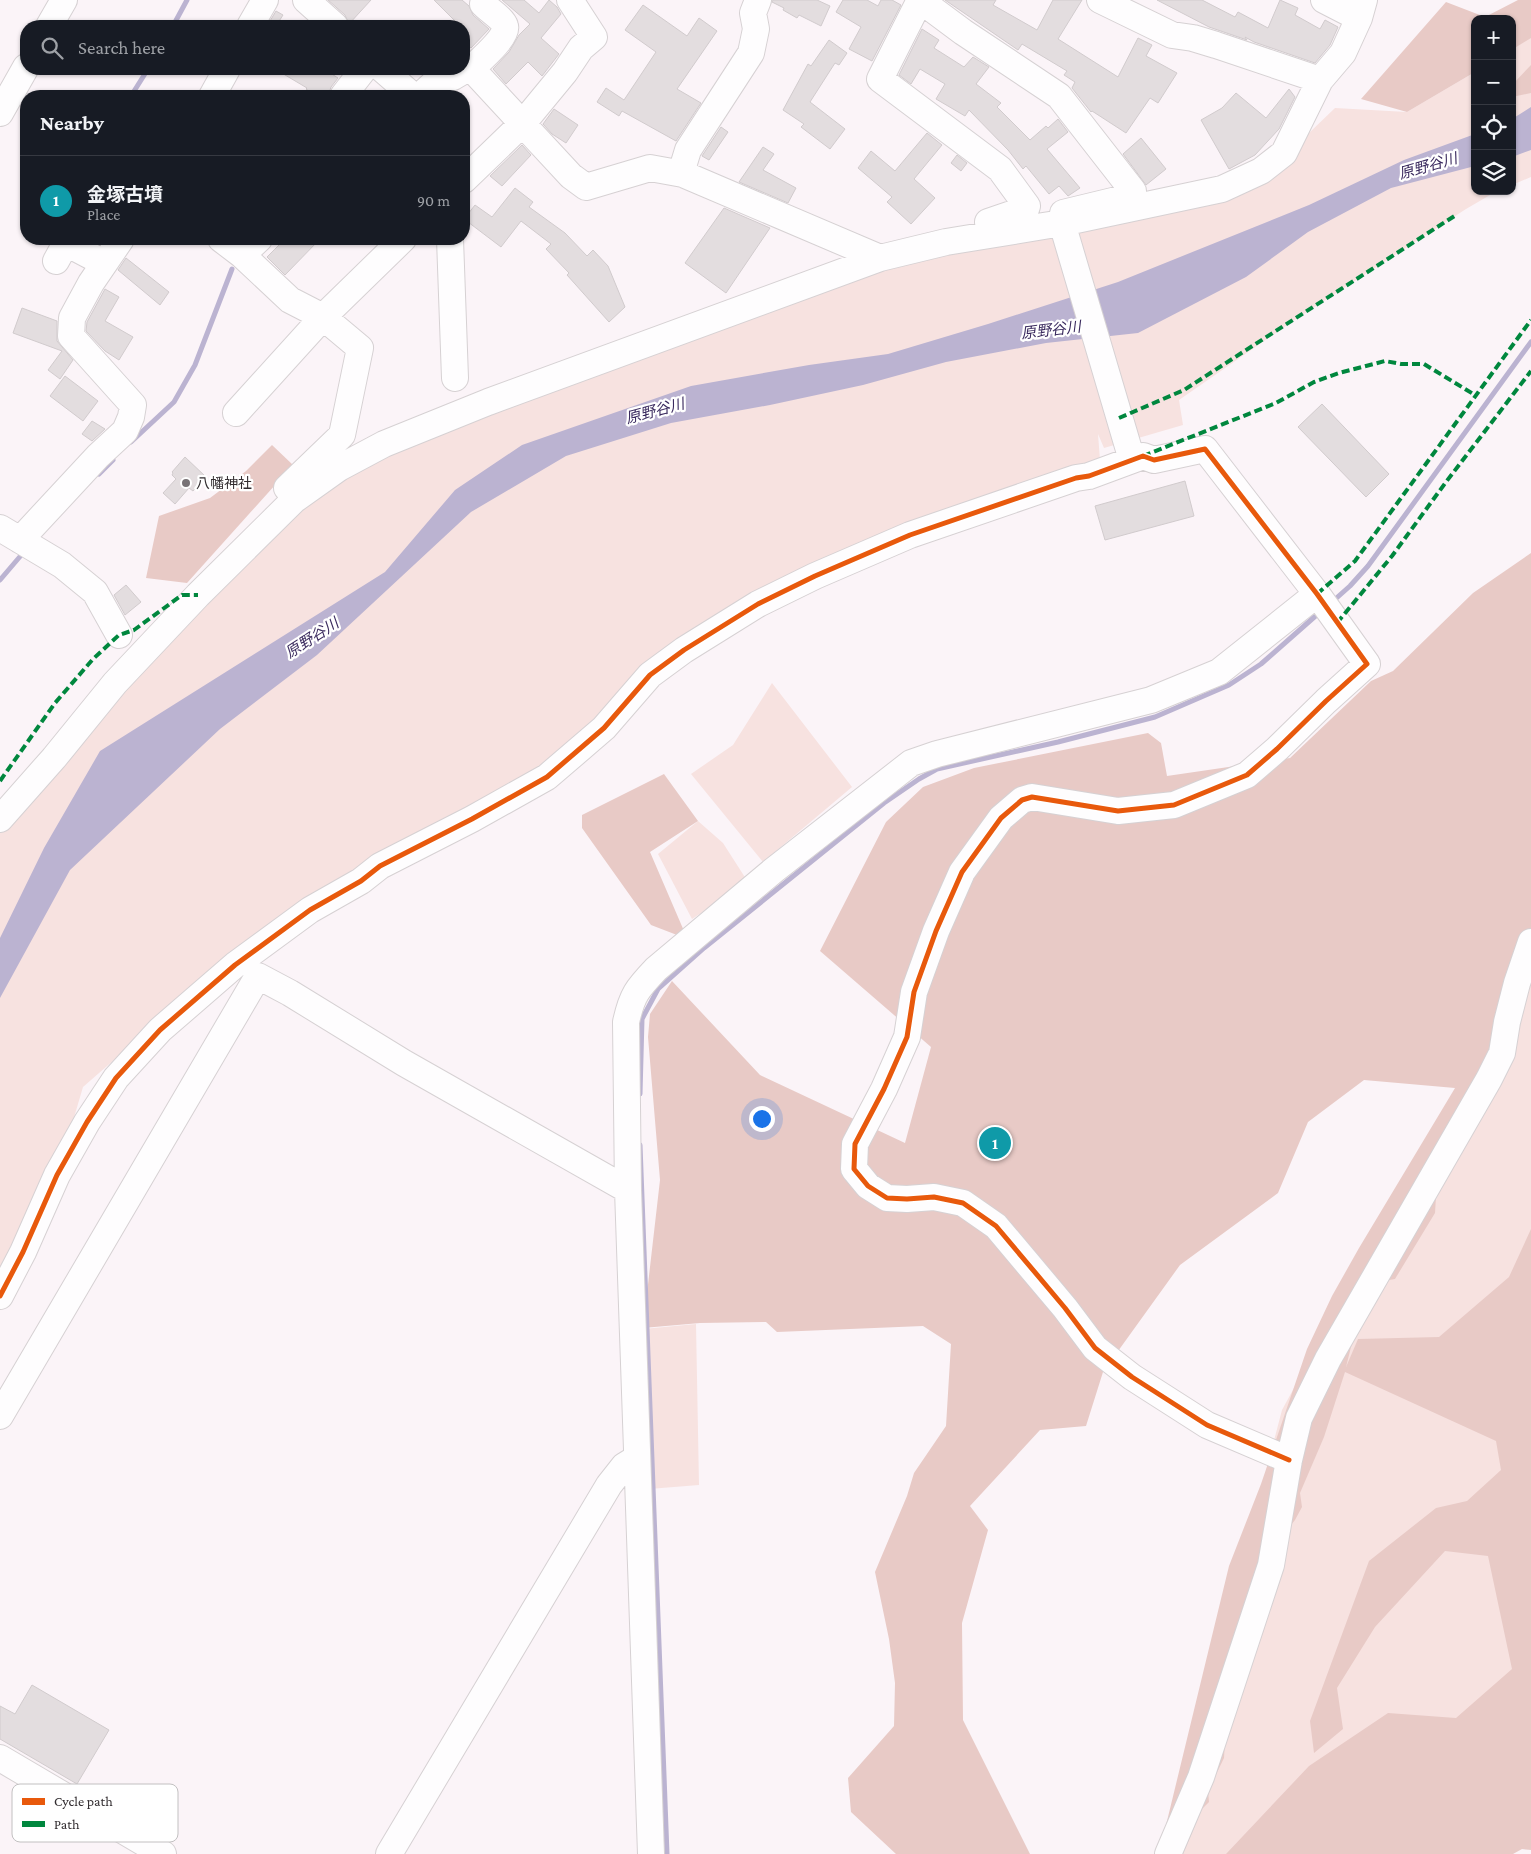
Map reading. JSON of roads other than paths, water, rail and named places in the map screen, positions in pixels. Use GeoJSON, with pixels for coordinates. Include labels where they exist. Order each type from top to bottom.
{"type":"FeatureCollection","features":[{"type":"Feature","properties":{"kind":"street"},"geometry":{"type":"LineString","coordinates":[[52,20],[64,0]]}},
{"type":"Feature","properties":{"kind":"street"},"geometry":{"type":"LineString","coordinates":[[253,20],[265,0]]}},
{"type":"Feature","properties":{"kind":"street"},"geometry":{"type":"LineString","coordinates":[[306,0],[328,20]]}},
{"type":"Feature","properties":{"kind":"street"},"geometry":{"type":"LineString","coordinates":[[470,174],[523,123],[565,72],[581,48],[594,37],[570,0]]}},
{"type":"Feature","properties":{"kind":"street"},"geometry":{"type":"LineString","coordinates":[[681,174],[688,150],[751,53],[756,29],[753,13],[758,0]]}},
{"type":"Feature","properties":{"kind":"street"},"geometry":{"type":"LineString","coordinates":[[1100,0],[1172,35],[1193,38],[1320,80]]}},
{"type":"Feature","properties":{"kind":"street"},"geometry":{"type":"LineString","coordinates":[[0,819],[54,758],[115,683],[198,595],[294,500],[338,468],[384,444],[488,402],[880,258],[946,242],[1064,231],[1222,189],[1261,172],[1284,153],[1320,80],[1343,53],[1362,9],[1324,0]]}},
{"type":"Feature","properties":{"kind":"street"},"geometry":{"type":"LineString","coordinates":[[946,242],[951,235],[1026,209],[1027,206],[1000,169],[880,79],[925,2],[1059,96],[1133,191],[1125,198],[1063,213],[1064,231],[1132,460]]}},
{"type":"Feature","properties":{"kind":"street"},"geometry":{"type":"LineString","coordinates":[[470,63],[501,39],[506,30],[505,25],[483,4]]}},
{"type":"Feature","properties":{"kind":"street"},"geometry":{"type":"LineString","coordinates":[[470,67],[571,176],[586,186],[650,168],[681,174],[880,258]]}},
{"type":"Feature","properties":{"kind":"street"},"geometry":{"type":"LineString","coordinates":[[11,109],[23,75]]}},
{"type":"Feature","properties":{"kind":"street"},"geometry":{"type":"LineString","coordinates":[[348,90],[359,75]]}},
{"type":"Feature","properties":{"kind":"street"},"geometry":{"type":"LineString","coordinates":[[389,75],[406,90]]}},
{"type":"Feature","properties":{"kind":"street"},"geometry":{"type":"LineString","coordinates":[[426,90],[433,84],[455,75]]}},
{"type":"Feature","properties":{"kind":"street"},"geometry":{"type":"LineString","coordinates":[[56,261],[65,245]]}},
{"type":"Feature","properties":{"kind":"street"},"geometry":{"type":"LineString","coordinates":[[70,245],[104,263]]}},
{"type":"Feature","properties":{"kind":"street"},"geometry":{"type":"LineString","coordinates":[[117,245],[91,283],[72,318],[71,336],[133,405],[131,417],[125,431],[10,534],[62,565],[95,592],[119,635]]}},
{"type":"Feature","properties":{"kind":"street"},"geometry":{"type":"LineString","coordinates":[[236,414],[323,318],[398,245]]}},
{"type":"Feature","properties":{"kind":"street"},"geometry":{"type":"LineString","coordinates":[[450,245],[455,378]]}},
{"type":"Feature","properties":{"kind":"street"},"geometry":{"type":"LineString","coordinates":[[250,247],[290,300],[323,318],[360,348],[342,435],[272,504],[263,531]]}},
{"type":"Feature","properties":{"kind":"street"},"geometry":{"type":"LineString","coordinates":[[0,1296],[23,1252],[57,1175],[87,1122],[116,1078],[160,1030],[235,965],[310,910],[361,881],[380,866],[472,819],[547,777],[604,728],[650,675],[684,650],[758,604],[814,576],[910,535],[1144,456],[1154,460],[1205,449],[1318,594],[1367,664],[1247,775],[1174,806],[1118,811],[1032,797],[1022,800],[1001,818],[962,872],[936,931],[914,992],[908,1037],[884,1089],[855,1144],[854,1170],[868,1186],[887,1198],[934,1197],[963,1203],[996,1226],[1065,1308],[1095,1348],[1132,1377],[1207,1425],[1289,1460]]}},
{"type":"Feature","properties":{"kind":"street"},"geometry":{"type":"LineString","coordinates":[[651,1854],[628,1190],[626,1022],[631,999],[644,981],[656,969],[774,870],[911,763],[937,754],[1151,700],[1219,672],[1318,594]]}},
{"type":"Feature","properties":{"kind":"street"},"geometry":{"type":"LineString","coordinates":[[1168,1854],[1201,1777],[1271,1565],[1289,1460],[1300,1418],[1328,1360],[1489,1079],[1502,1053],[1517,982],[1531,942]]}},
{"type":"Feature","properties":{"kind":"street"},"geometry":{"type":"LineString","coordinates":[[0,1416],[258,976],[290,993],[404,1063],[628,1190]]}},
{"type":"Feature","properties":{"kind":"street"},"geometry":{"type":"LineString","coordinates":[[389,1854],[609,1485],[624,1466],[637,1458]]}},
{"type":"Feature","properties":{"kind":"street"},"geometry":{"type":"LineString","coordinates":[[0,1758],[44,1784]]}},
{"type":"Feature","properties":{"kind":"street"},"geometry":{"type":"LineString","coordinates":[[143,1842],[163,1854]]}},
{"type":"Feature","properties":{"kind":"water"},"geometry":{"type":"Polygon","coordinates":[[[1531,107],[1531,150],[1516,156],[1516,150],[1516,116],[1531,107]]]}},
{"type":"Feature","properties":{"kind":"water","name":"原野谷川"},"geometry":{"type":"Polygon","coordinates":[[[1471,135],[1471,167],[1391,188],[1308,232],[1246,277],[1138,333],[1046,343],[946,362],[863,385],[770,405],[671,423],[566,456],[471,512],[317,655],[220,729],[70,870],[0,998],[0,938],[44,848],[100,751],[385,572],[455,490],[522,445],[691,386],[809,365],[888,354],[1118,282],[1309,205],[1404,160],[1471,135]]]}},
{"type":"Feature","properties":{"kind":"waterway"},"geometry":{"type":"LineString","coordinates":[[176,20],[187,0]]}},
{"type":"Feature","properties":{"kind":"waterway"},"geometry":{"type":"LineString","coordinates":[[135,90],[144,75]]}},
{"type":"Feature","properties":{"kind":"waterway"},"geometry":{"type":"LineString","coordinates":[[131,442],[174,402],[195,365],[232,269]]}},
{"type":"Feature","properties":{"kind":"waterway"},"geometry":{"type":"LineString","coordinates":[[1332,602],[1368,566],[1531,342]]}},
{"type":"Feature","properties":{"kind":"waterway"},"geometry":{"type":"LineString","coordinates":[[99,474],[113,460]]}},
{"type":"Feature","properties":{"kind":"waterway"},"geometry":{"type":"LineString","coordinates":[[0,580],[23,553]]}},
{"type":"Feature","properties":{"kind":"waterway"},"geometry":{"type":"LineString","coordinates":[[640,1094],[642,1019],[658,989],[704,948],[884,803],[937,769],[1058,742],[1155,717],[1229,685],[1261,664],[1320,612]]}},
{"type":"Feature","properties":{"kind":"waterway"},"geometry":{"type":"LineString","coordinates":[[640,1145],[667,1854]]}},
{"type":"Feature","properties":{"kind":"place","name":"八幡神社"},"geometry":{"type":"Point","coordinates":[186,483]}},
{"type":"Feature","properties":{"kind":"place","name":"金塚古墳"},"geometry":{"type":"Point","coordinates":[995,1143]}}]}
